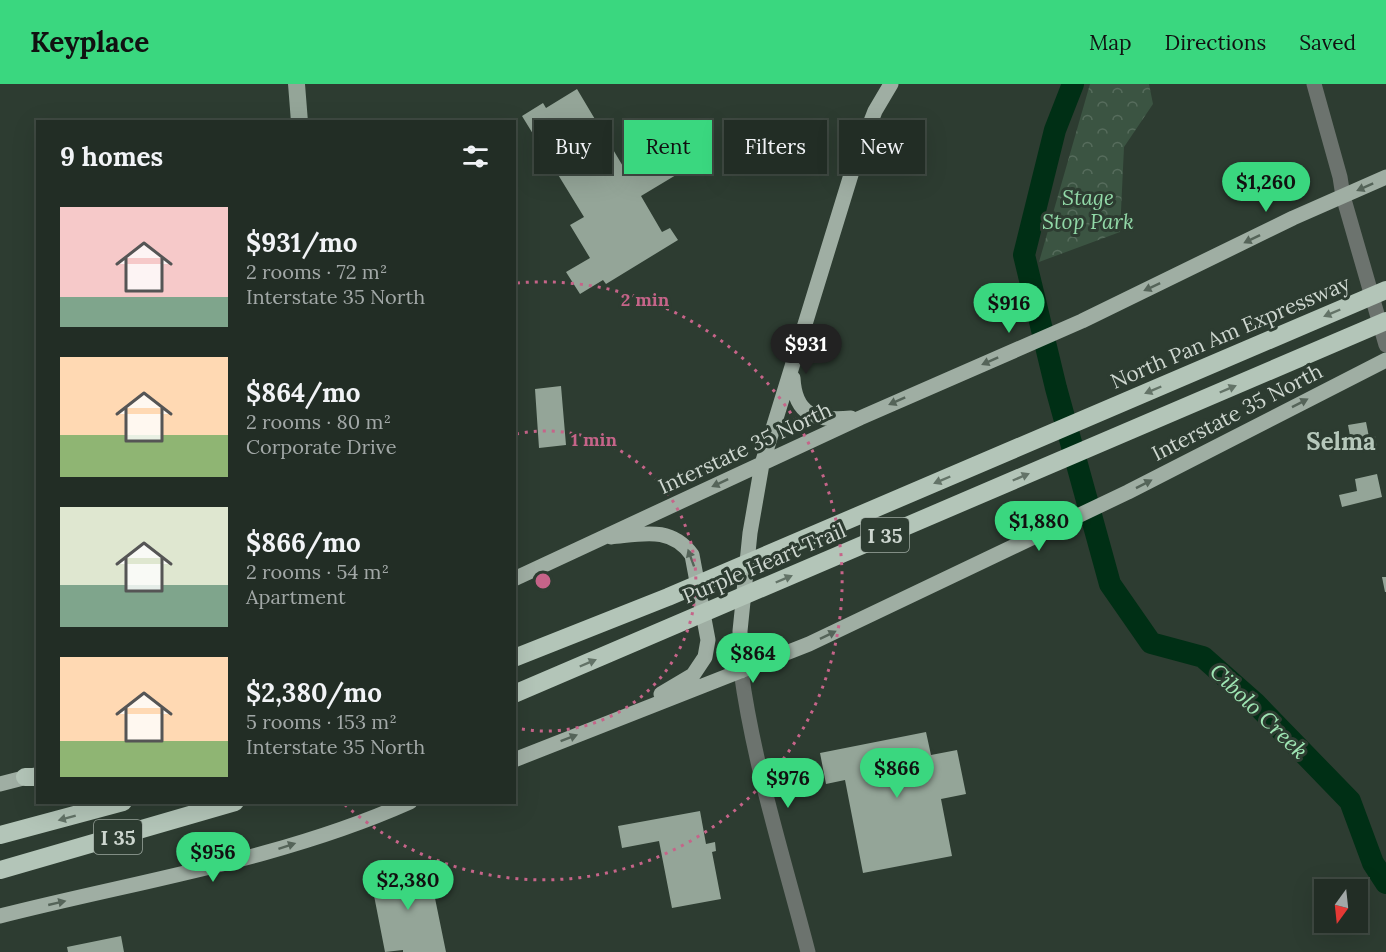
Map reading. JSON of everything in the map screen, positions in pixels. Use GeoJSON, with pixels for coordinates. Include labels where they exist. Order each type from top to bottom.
{"type":"FeatureCollection","features":[{"type":"Feature","properties":{"kind":"highway","name":"North Pan Am Expressway"},"geometry":{"type":"LineString","coordinates":[[1092,416],[1386,290]]}},
{"type":"Feature","properties":{"kind":"highway","name":"Purple Heart Trail"},"geometry":{"type":"LineString","coordinates":[[516,693],[1386,321]]}},
{"type":"Feature","properties":{"kind":"highway","name":"Purple Heart Trail"},"geometry":{"type":"LineString","coordinates":[[516,657],[668,597],[1092,416]]}},
{"type":"Feature","properties":{"kind":"highway","name":"I 35"},"geometry":{"type":"LineString","coordinates":[[0,835],[116,804]]}},
{"type":"Feature","properties":{"kind":"highway","name":"I 35"},"geometry":{"type":"LineString","coordinates":[[6,870],[228,804]]}},
{"type":"Feature","properties":{"kind":"main road"},"geometry":{"type":"LineString","coordinates":[[741,671],[740,631],[748,555],[762,464],[854,165],[875,111],[891,84]]}},
{"type":"Feature","properties":{"kind":"main road","name":"Interstate 35 North"},"geometry":{"type":"LineString","coordinates":[[516,578],[860,418],[1082,321],[1293,218],[1386,177]]}},
{"type":"Feature","properties":{"kind":"main road","name":"Interstate 35 North"},"geometry":{"type":"LineString","coordinates":[[516,759],[809,644],[1128,492],[1386,360]]}},
{"type":"Feature","properties":{"kind":"main road"},"geometry":{"type":"LineString","coordinates":[[792,365],[794,396],[802,408],[816,417],[832,420],[860,418]]}},
{"type":"Feature","properties":{"kind":"main road"},"geometry":{"type":"LineString","coordinates":[[600,538],[650,534],[667,536],[684,544],[692,555],[708,640],[705,657],[693,675],[622,717]]}},
{"type":"Feature","properties":{"kind":"main road"},"geometry":{"type":"LineString","coordinates":[[0,784],[33,776]]}},
{"type":"Feature","properties":{"kind":"main road"},"geometry":{"type":"LineString","coordinates":[[0,916],[195,871],[274,850],[332,832],[405,804]]}},
{"type":"Feature","properties":{"kind":"street"},"geometry":{"type":"LineString","coordinates":[[1314,84],[1340,177],[1343,196],[1386,345]]}},
{"type":"Feature","properties":{"kind":"street"},"geometry":{"type":"LineString","coordinates":[[741,671],[758,760],[808,952]]}},
{"type":"Feature","properties":{"kind":"green space","name":"Stage Stop Park"},"geometry":{"type":"Polygon","coordinates":[[[1090,84],[1149,84],[1153,104],[1124,147],[1120,232],[1039,262],[1090,84]]]}},
{"type":"Feature","properties":{"kind":"building"},"geometry":{"type":"Polygon","coordinates":[[[288,84],[305,84],[308,120],[291,120],[288,84]]]}},
{"type":"Feature","properties":{"kind":"building"},"geometry":{"type":"Polygon","coordinates":[[[577,89],[595,120],[534,120],[534,136],[522,116],[543,103],[546,108],[577,89]]]}},
{"type":"Feature","properties":{"kind":"building"},"geometry":{"type":"Polygon","coordinates":[[[612,148],[624,168],[624,174],[678,174],[641,196],[662,232],[670,228],[678,240],[606,284],[603,280],[580,294],[566,272],[590,258],[570,225],[584,217],[558,174],[612,174],[612,148]]]}},
{"type":"Feature","properties":{"kind":"building"},"geometry":{"type":"Polygon","coordinates":[[[561,386],[566,445],[539,448],[535,389],[561,386]]]}},
{"type":"Feature","properties":{"kind":"building"},"geometry":{"type":"Polygon","coordinates":[[[1366,422],[1369,437],[1375,436],[1377,448],[1353,452],[1348,425],[1366,422]]]}},
{"type":"Feature","properties":{"kind":"building"},"geometry":{"type":"Polygon","coordinates":[[[1377,474],[1382,497],[1342,507],[1339,495],[1357,491],[1355,479],[1377,474]]]}},
{"type":"Feature","properties":{"kind":"building"},"geometry":{"type":"Polygon","coordinates":[[[1382,577],[1386,577],[1386,592],[1385,592],[1382,577]]]}},
{"type":"Feature","properties":{"kind":"building"},"geometry":{"type":"Polygon","coordinates":[[[926,732],[931,755],[957,750],[966,794],[941,799],[952,856],[863,873],[845,780],[826,784],[820,753],[926,732]]]}},
{"type":"Feature","properties":{"kind":"building"},"geometry":{"type":"Polygon","coordinates":[[[700,811],[706,844],[715,842],[716,851],[712,852],[721,899],[672,908],[659,841],[622,848],[618,826],[700,811]]]}},
{"type":"Feature","properties":{"kind":"building"},"geometry":{"type":"Polygon","coordinates":[[[428,864],[446,952],[403,952],[403,950],[385,952],[370,875],[428,864]]]}},
{"type":"Feature","properties":{"kind":"building"},"geometry":{"type":"Polygon","coordinates":[[[121,936],[124,952],[68,952],[67,947],[121,936]]]}},
{"type":"Feature","properties":{"kind":"waterway","name":"Cibolo Creek"},"geometry":{"type":"LineString","coordinates":[[1073,84],[1055,130],[1024,255],[1056,388],[1110,584],[1151,643],[1203,657],[1255,703],[1350,801],[1373,863],[1386,883]]}},
{"type":"Feature","properties":{"kind":"district","name":"Selma"},"geometry":{"type":"Point","coordinates":[1341,441]}}]}
